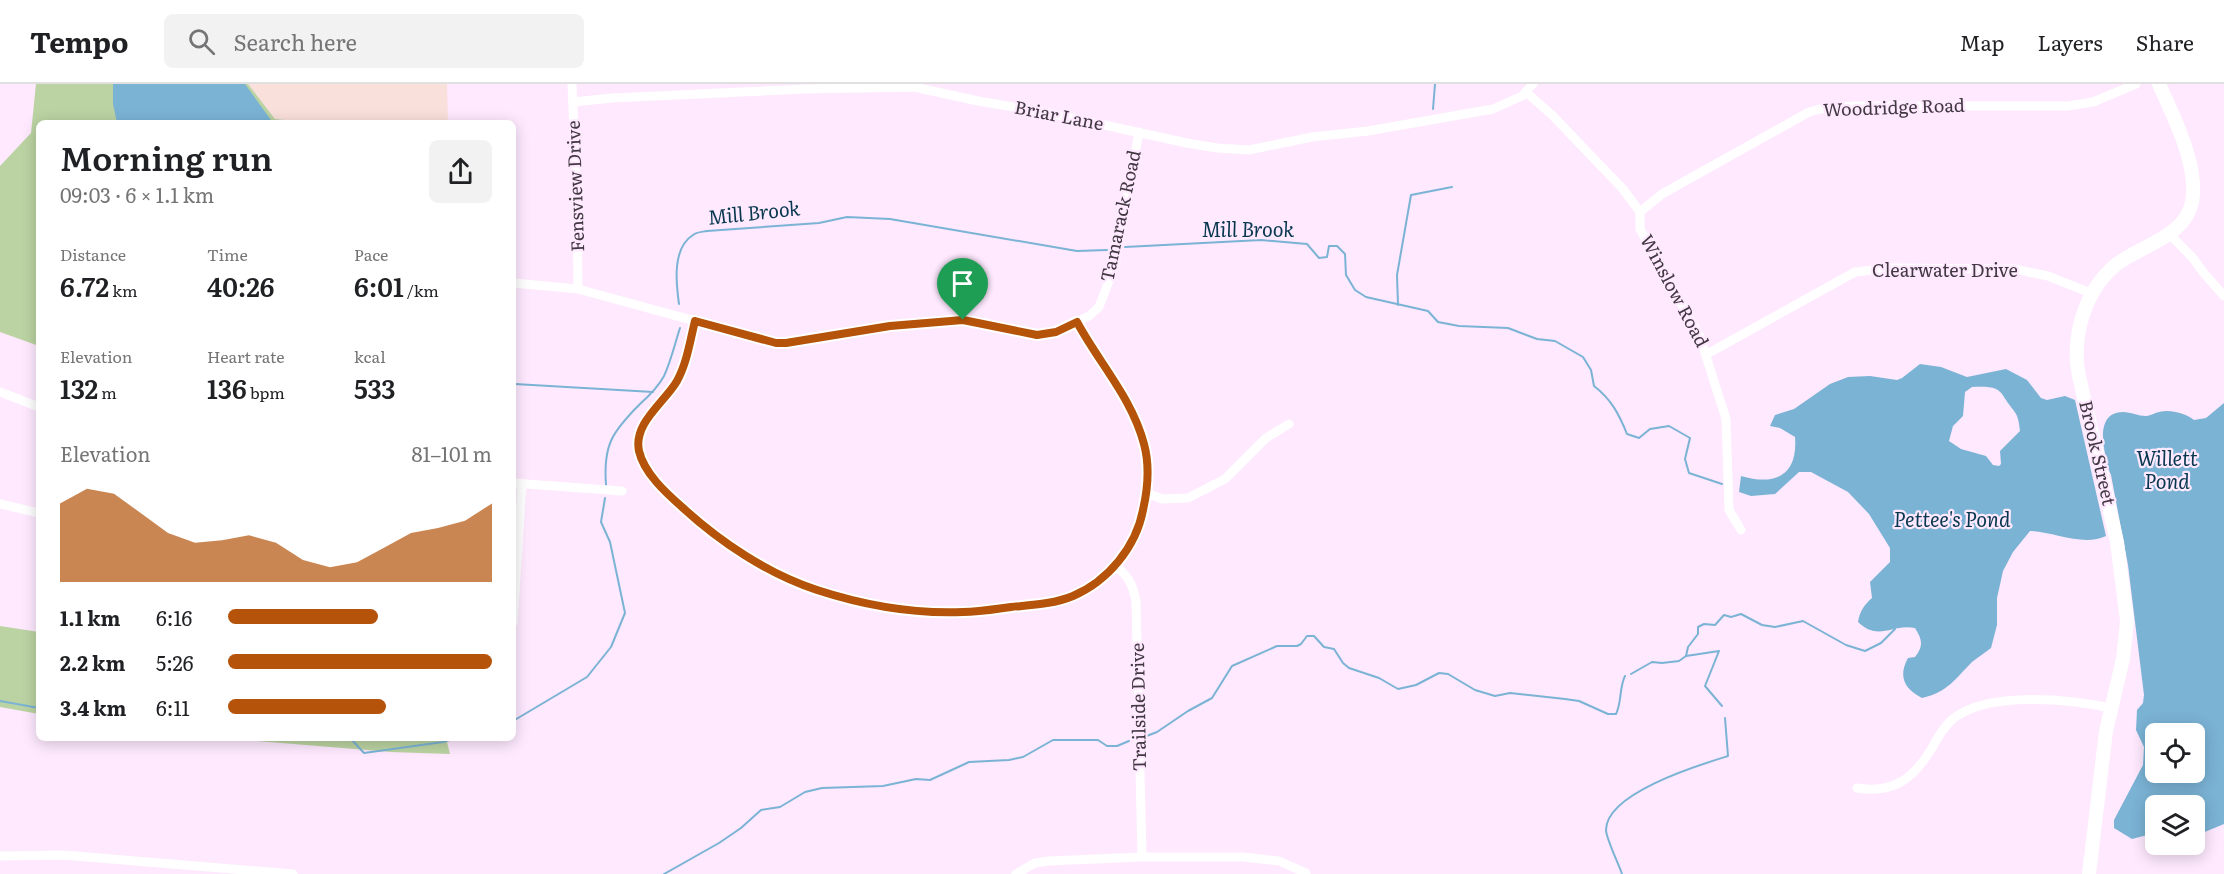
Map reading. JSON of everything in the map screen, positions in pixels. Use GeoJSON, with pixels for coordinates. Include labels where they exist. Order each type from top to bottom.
{"type":"FeatureCollection","features":[{"type":"Feature","properties":{"kind":"street","name":"Fensview Drive"},"geometry":{"type":"LineString","coordinates":[[572,84],[578,289]]}},
{"type":"Feature","properties":{"kind":"street","name":"Briar Lane"},"geometry":{"type":"LineString","coordinates":[[573,102],[612,98],[807,89],[914,87],[1217,148],[1249,150],[1312,137],[1368,131],[1493,109],[1513,101],[1533,84]]}},
{"type":"Feature","properties":{"kind":"street","name":"Woodridge Road"},"geometry":{"type":"LineString","coordinates":[[1640,212],[1662,194],[1809,112],[1820,109],[1855,106],[2068,106],[2093,102],[2136,84]]}},
{"type":"Feature","properties":{"kind":"street","name":"Brook Street"},"geometry":{"type":"LineString","coordinates":[[2088,874],[2104,748],[2123,659],[2126,611],[2117,542],[2076,358],[2079,330],[2093,294],[2104,277],[2117,264],[2169,234],[2180,225],[2192,205],[2193,188],[2180,133],[2159,84]]}},
{"type":"Feature","properties":{"kind":"street","name":"Winslow Road"},"geometry":{"type":"LineString","coordinates":[[1526,92],[1552,115],[1623,189],[1640,212],[1640,229],[1700,337],[1707,354],[1726,419],[1729,510],[1741,530]]}},
{"type":"Feature","properties":{"kind":"street","name":"Tamarack Road"},"geometry":{"type":"LineString","coordinates":[[516,283],[578,289],[776,343],[890,326],[963,320],[1037,335],[1056,332],[1089,316],[1099,307],[1115,266],[1139,132]]}},
{"type":"Feature","properties":{"kind":"street"},"geometry":{"type":"LineString","coordinates":[[2169,234],[2192,256],[2224,296]]}},
{"type":"Feature","properties":{"kind":"street","name":"Clearwater Drive"},"geometry":{"type":"LineString","coordinates":[[1707,354],[1855,272],[1891,268],[2015,269],[2048,276],[2093,294]]}},
{"type":"Feature","properties":{"kind":"street"},"geometry":{"type":"LineString","coordinates":[[695,321],[684,362],[676,381],[643,426],[639,440],[639,451],[652,476],[668,495],[695,520],[753,560],[805,585],[850,599],[911,610],[963,612],[1048,602],[1072,596],[1100,580],[1115,566],[1139,530],[1147,493],[1148,465],[1144,443],[1135,418],[1113,377],[1091,347],[1077,322]]}},
{"type":"Feature","properties":{"kind":"street"},"geometry":{"type":"LineString","coordinates":[[0,392],[36,405]]}},
{"type":"Feature","properties":{"kind":"street"},"geometry":{"type":"LineString","coordinates":[[1147,493],[1162,499],[1188,498],[1225,479],[1266,438],[1289,424]]}},
{"type":"Feature","properties":{"kind":"street"},"geometry":{"type":"LineString","coordinates":[[516,540],[518,484],[622,491]]}},
{"type":"Feature","properties":{"kind":"street"},"geometry":{"type":"LineString","coordinates":[[0,504],[36,512]]}},
{"type":"Feature","properties":{"kind":"street","name":"Trailside Drive"},"geometry":{"type":"LineString","coordinates":[[1115,566],[1126,573],[1134,588],[1136,601],[1142,856]]}},
{"type":"Feature","properties":{"kind":"street"},"geometry":{"type":"LineString","coordinates":[[1857,788],[1878,790],[1899,783],[1917,769],[1947,724],[1965,712],[1996,704],[2034,700],[2071,701],[2111,708]]}},
{"type":"Feature","properties":{"kind":"street"},"geometry":{"type":"LineString","coordinates":[[0,856],[63,855],[293,874]]}},
{"type":"Feature","properties":{"kind":"street"},"geometry":{"type":"LineString","coordinates":[[1016,874],[1035,863],[1048,861],[1142,856],[1243,856],[1279,861],[1306,873]]}},
{"type":"Feature","properties":{"kind":"shaded area"},"geometry":{"type":"Polygon","coordinates":[[[248,84],[447,84],[448,120],[275,119],[248,84]]]}},
{"type":"Feature","properties":{"kind":"green space"},"geometry":{"type":"Polygon","coordinates":[[[36,84],[248,84],[275,119],[285,120],[36,120],[36,345],[0,332],[0,166],[31,133],[36,84]]]}},
{"type":"Feature","properties":{"kind":"green space"},"geometry":{"type":"Polygon","coordinates":[[[0,626],[36,632],[36,713],[0,707],[0,626]]]}},
{"type":"Feature","properties":{"kind":"green space"},"geometry":{"type":"Polygon","coordinates":[[[257,741],[447,741],[450,754],[391,752],[257,741]]]}},
{"type":"Feature","properties":{"kind":"water"},"geometry":{"type":"Polygon","coordinates":[[[113,84],[245,84],[271,120],[116,120],[113,104],[113,84]]]}},
{"type":"Feature","properties":{"kind":"water","name":"Pettee's Pond"},"geometry":{"type":"Polygon","coordinates":[[[1920,364],[1941,367],[1967,377],[2006,369],[2027,380],[2041,398],[2047,400],[2065,396],[2075,400],[2106,536],[2079,540],[2030,531],[2013,552],[2003,571],[1997,598],[1997,625],[1991,648],[1972,662],[1945,688],[1922,698],[1907,686],[1903,676],[1908,658],[1915,657],[1921,646],[1915,628],[1873,631],[1858,622],[1863,608],[1872,598],[1870,582],[1890,562],[1890,548],[1869,514],[1848,492],[1811,472],[1799,472],[1775,494],[1751,496],[1739,492],[1741,476],[1764,480],[1774,478],[1782,475],[1793,461],[1795,437],[1780,428],[1770,426],[1775,415],[1794,409],[1830,384],[1848,377],[1870,376],[1897,380],[1920,364]],[[1972,387],[1965,392],[1963,416],[1953,426],[1949,441],[1961,449],[1986,456],[1993,465],[1999,466],[2001,464],[2000,451],[2020,431],[2016,413],[1998,390],[1990,387],[1972,387]]]}},
{"type":"Feature","properties":{"kind":"water","name":"Willett Pond"},"geometry":{"type":"Polygon","coordinates":[[[2224,403],[2224,824],[2205,832],[2205,795],[2145,795],[2145,836],[2132,839],[2114,828],[2114,820],[2143,765],[2144,747],[2136,730],[2137,710],[2143,703],[2144,695],[2128,565],[2111,475],[2106,463],[2103,430],[2109,417],[2123,412],[2146,416],[2173,411],[2194,420],[2206,418],[2224,403]]]}},
{"type":"Feature","properties":{"kind":"waterway"},"geometry":{"type":"LineString","coordinates":[[1433,109],[1435,84]]}},
{"type":"Feature","properties":{"kind":"waterway"},"geometry":{"type":"LineString","coordinates":[[1398,305],[1397,275],[1411,195],[1452,187]]}},
{"type":"Feature","properties":{"kind":"waterway","name":"Mill Brook"},"geometry":{"type":"LineString","coordinates":[[679,304],[677,266],[682,248],[694,234],[707,231],[819,223],[847,217],[890,219],[1077,251],[1107,250]]}},
{"type":"Feature","properties":{"kind":"waterway","name":"Mill Brook"},"geometry":{"type":"LineString","coordinates":[[1125,247],[1261,240],[1307,244],[1319,258],[1327,257],[1329,246],[1337,246],[1345,254],[1346,275],[1355,290],[1366,297],[1428,311],[1438,322],[1459,326],[1508,328],[1537,339],[1555,341],[1583,357],[1591,370],[1594,386],[1614,407],[1627,434],[1639,438],[1650,429],[1669,426],[1690,438],[1685,459],[1689,473],[1722,484]]}},
{"type":"Feature","properties":{"kind":"waterway","name":"Mill Brook"},"geometry":{"type":"LineString","coordinates":[[606,485],[606,459],[611,440],[622,423],[662,380],[680,328]]}},
{"type":"Feature","properties":{"kind":"waterway"},"geometry":{"type":"LineString","coordinates":[[516,384],[653,392]]}},
{"type":"Feature","properties":{"kind":"waterway","name":"Mill Brook"},"geometry":{"type":"LineString","coordinates":[[516,719],[587,677],[611,647],[625,613],[610,542],[601,522],[605,498]]}},
{"type":"Feature","properties":{"kind":"waterway"},"geometry":{"type":"LineString","coordinates":[[1631,674],[1652,662],[1679,661],[1686,656],[1688,647],[1698,634],[1698,627],[1704,624],[1715,625],[1724,615],[1731,617],[1741,614],[1762,625],[1775,627],[1803,621],[1846,645],[1865,651],[1881,643],[1895,629]]}},
{"type":"Feature","properties":{"kind":"waterway"},"geometry":{"type":"LineString","coordinates":[[1144,737],[1157,732],[1212,698],[1232,666],[1277,646],[1297,646],[1307,636],[1314,636],[1324,647],[1334,649],[1349,668],[1379,678],[1398,689],[1416,685],[1439,673],[1448,674],[1475,690],[1495,696],[1510,693],[1579,701],[1608,714],[1616,714],[1625,676]]}},
{"type":"Feature","properties":{"kind":"waterway"},"geometry":{"type":"LineString","coordinates":[[1686,656],[1719,651],[1705,686],[1722,706]]}},
{"type":"Feature","properties":{"kind":"waterway","name":"Mill Brook"},"geometry":{"type":"LineString","coordinates":[[0,701],[36,707]]}},
{"type":"Feature","properties":{"kind":"waterway"},"geometry":{"type":"LineString","coordinates":[[1622,874],[1606,830],[1610,817],[1621,804],[1656,782],[1728,756],[1725,718]]}},
{"type":"Feature","properties":{"kind":"waterway"},"geometry":{"type":"LineString","coordinates":[[664,874],[719,843],[761,810],[780,807],[805,792],[822,788],[883,786],[916,779],[930,780],[969,762],[1023,757],[1053,740],[1098,740],[1107,746],[1117,746],[1129,741]]}},
{"type":"Feature","properties":{"kind":"waterway","name":"Mill Brook"},"geometry":{"type":"LineString","coordinates":[[353,741],[364,753],[446,741]]}},
{"type":"Feature","properties":{"kind":"route"},"geometry":{"type":"LineString","coordinates":[[963,320],[1037,335],[1056,332],[1077,322],[1091,347],[1113,377],[1135,418],[1144,443],[1148,465],[1147,493],[1139,530],[1115,566],[1100,580],[1072,596],[1048,602],[963,612],[911,610],[879,605],[816,589],[753,560],[695,520],[668,495],[641,459],[638,448],[640,432],[676,381],[684,362],[695,321],[776,343],[786,343],[890,326],[963,320]]}}]}
